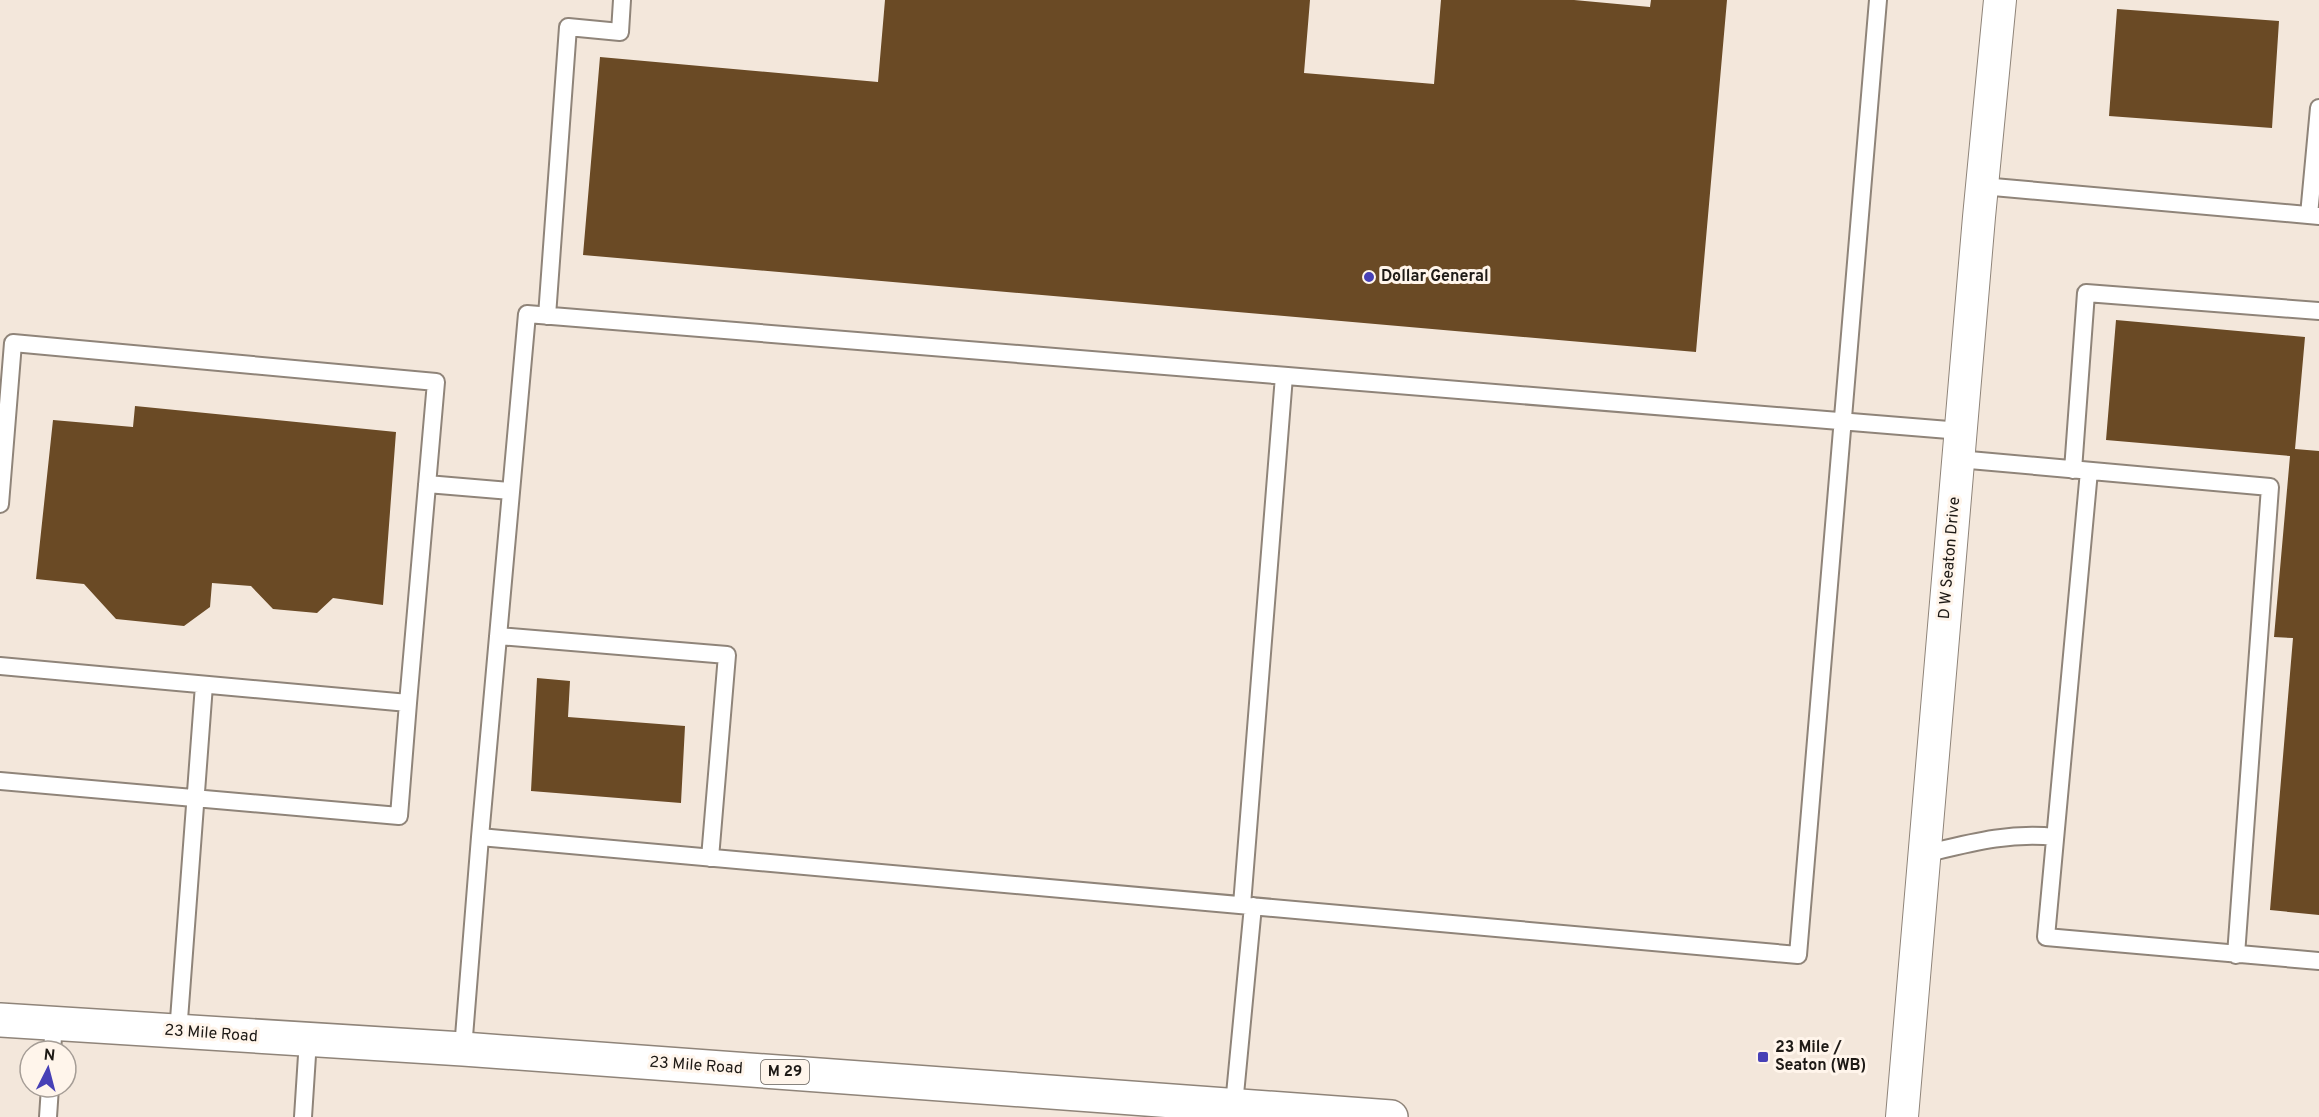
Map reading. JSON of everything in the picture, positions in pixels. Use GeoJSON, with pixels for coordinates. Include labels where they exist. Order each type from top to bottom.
{"type":"FeatureCollection","features":[{"type":"Feature","properties":{"kind":"main road","name":"23 Mile Road"},"geometry":{"type":"LineString","coordinates":[[0,1020],[53,1037],[178,1033],[464,1049],[1391,1117]]}},
{"type":"Feature","properties":{"kind":"street","name":"D W Seaton Drive"},"geometry":{"type":"LineString","coordinates":[[1902,1117],[1959,445],[2000,0]]}},
{"type":"Feature","properties":{"kind":"lane"},"geometry":{"type":"LineString","coordinates":[[547,316],[568,27],[620,32],[622,0]]}},
{"type":"Feature","properties":{"kind":"lane"},"geometry":{"type":"LineString","coordinates":[[480,837],[1798,955],[1878,0]]}},
{"type":"Feature","properties":{"kind":"lane"},"geometry":{"type":"LineString","coordinates":[[1982,186],[2314,215],[2319,108]]}},
{"type":"Feature","properties":{"kind":"lane"},"geometry":{"type":"LineString","coordinates":[[2319,311],[2086,293],[2081,470],[2046,937],[2319,962]]}},
{"type":"Feature","properties":{"kind":"lane"},"geometry":{"type":"LineString","coordinates":[[464,1049],[480,837],[527,314],[1843,421],[2081,470],[2270,487],[2236,955]]}},
{"type":"Feature","properties":{"kind":"lane"},"geometry":{"type":"LineString","coordinates":[[0,504],[13,343],[436,382],[399,816],[0,781]]}},
{"type":"Feature","properties":{"kind":"lane"},"geometry":{"type":"LineString","coordinates":[[1234,1105],[1284,376]]}},
{"type":"Feature","properties":{"kind":"lane"},"geometry":{"type":"LineString","coordinates":[[427,484],[511,491]]}},
{"type":"Feature","properties":{"kind":"lane"},"geometry":{"type":"LineString","coordinates":[[498,636],[727,655],[710,858]]}},
{"type":"Feature","properties":{"kind":"lane"},"geometry":{"type":"LineString","coordinates":[[0,666],[408,703]]}},
{"type":"Feature","properties":{"kind":"lane"},"geometry":{"type":"LineString","coordinates":[[178,1033],[204,685]]}},
{"type":"Feature","properties":{"kind":"lane"},"geometry":{"type":"LineString","coordinates":[[1924,854],[2004,836],[2055,837]]}},
{"type":"Feature","properties":{"kind":"lane"},"geometry":{"type":"LineString","coordinates":[[303,1117],[308,1040]]}},
{"type":"Feature","properties":{"kind":"lane"},"geometry":{"type":"LineString","coordinates":[[48,1117],[49,1099]]}},
{"type":"Feature","properties":{"kind":"building"},"geometry":{"type":"Polygon","coordinates":[[[885,0],[1310,0],[1304,73],[1434,84],[1441,0],[1574,0],[1650,7],[1651,0],[1727,0],[1696,352],[583,255],[600,57],[878,82],[885,0]]]}},
{"type":"Feature","properties":{"kind":"building"},"geometry":{"type":"Polygon","coordinates":[[[2117,9],[2279,21],[2272,128],[2109,116],[2117,9]]]}},
{"type":"Feature","properties":{"kind":"building"},"geometry":{"type":"Polygon","coordinates":[[[2116,320],[2305,337],[2295,449],[2319,451],[2319,915],[2270,910],[2293,638],[2274,637],[2290,456],[2106,440],[2116,320]]]}},
{"type":"Feature","properties":{"kind":"building"},"geometry":{"type":"Polygon","coordinates":[[[135,406],[396,432],[383,605],[333,598],[317,613],[273,609],[251,586],[212,583],[210,607],[184,626],[116,619],[84,584],[36,579],[53,420],[133,427],[135,406]]]}},
{"type":"Feature","properties":{"kind":"building"},"geometry":{"type":"Polygon","coordinates":[[[537,678],[570,681],[568,717],[685,726],[681,803],[531,791],[537,678]]]}},
{"type":"Feature","properties":{"kind":"place","name":"Dollar General"},"geometry":{"type":"Point","coordinates":[1369,277]}},
{"type":"Feature","properties":{"kind":"place","name":"23 Mile / Seaton (WB)"},"geometry":{"type":"Point","coordinates":[1763,1057]}}]}
